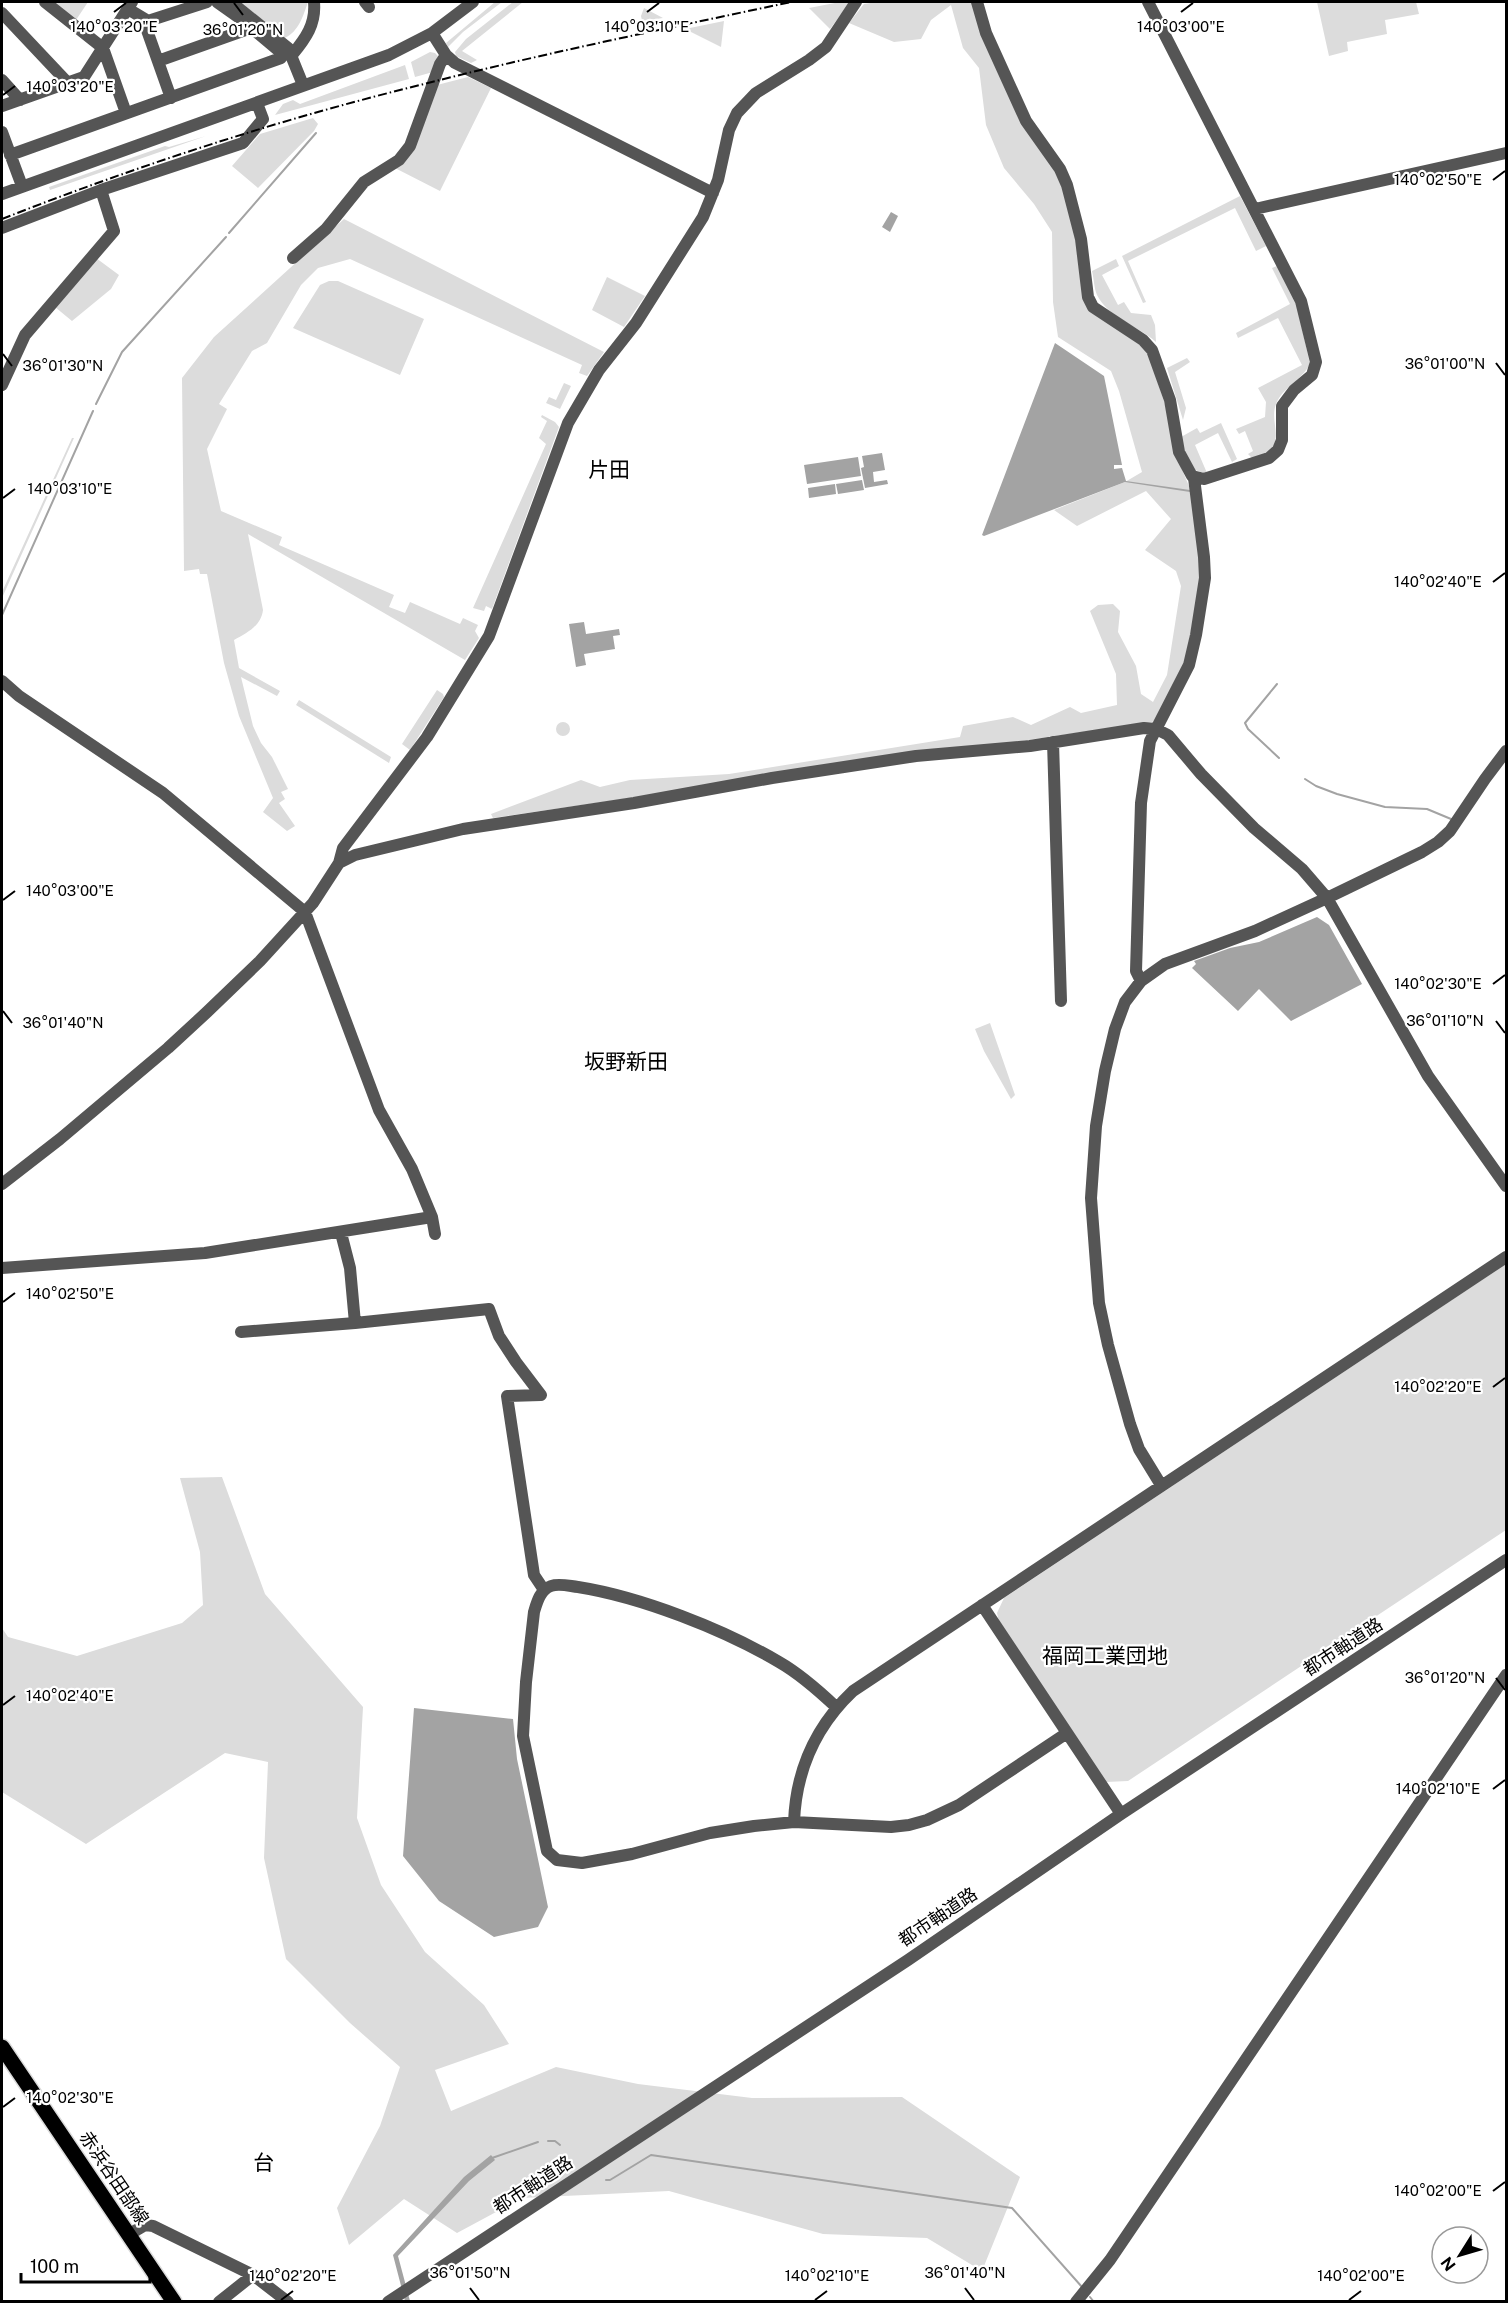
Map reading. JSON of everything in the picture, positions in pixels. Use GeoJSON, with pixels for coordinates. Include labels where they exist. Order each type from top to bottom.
{"type":"FeatureCollection","features":[{"type":"Feature","properties":{"kind":"main road","name":"赤浜谷田部線"},"geometry":{"type":"LineString","coordinates":[[2,2047],[174,2301]]}},
{"type":"Feature","properties":{"kind":"street"},"geometry":{"type":"LineString","coordinates":[[45,2],[103,48],[126,113]]}},
{"type":"Feature","properties":{"kind":"street"},"geometry":{"type":"LineString","coordinates":[[143,19],[148,21],[207,2]]}},
{"type":"Feature","properties":{"kind":"street"},"geometry":{"type":"LineString","coordinates":[[10,155],[280,58],[279,51],[217,2]]}},
{"type":"Feature","properties":{"kind":"street"},"geometry":{"type":"LineString","coordinates":[[231,2],[288,48],[303,85]]}},
{"type":"Feature","properties":{"kind":"street"},"geometry":{"type":"LineString","coordinates":[[292,55],[310,31],[315,12],[314,2]]}},
{"type":"Feature","properties":{"kind":"street"},"geometry":{"type":"LineString","coordinates":[[2,194],[389,55],[432,33],[473,2]]}},
{"type":"Feature","properties":{"kind":"street"},"geometry":{"type":"LineString","coordinates":[[2,1184],[21,1171],[168,1048],[260,961],[305,912],[339,863],[343,848],[427,737],[489,636],[568,423],[599,370],[636,323],[703,217],[718,180],[729,130],[737,113],[756,93],[809,60],[825,47],[856,2]]}},
{"type":"Feature","properties":{"kind":"street"},"geometry":{"type":"LineString","coordinates":[[977,2],[986,33],[1026,121],[1060,169],[1067,185],[1080,239],[1088,297],[1093,307],[1143,340],[1152,350],[1170,400],[1179,452],[1194,478],[1205,578],[1190,665],[1150,741],[1141,803],[1136,971],[1141,981]]}},
{"type":"Feature","properties":{"kind":"street"},"geometry":{"type":"LineString","coordinates":[[1148,2],[1301,301],[1316,362],[1312,375],[1294,390],[1282,406],[1282,440],[1278,450],[1269,458],[1204,479],[1194,478]]}},
{"type":"Feature","properties":{"kind":"street"},"geometry":{"type":"LineString","coordinates":[[2,106],[84,77],[130,5],[143,19],[171,98]]}},
{"type":"Feature","properties":{"kind":"street"},"geometry":{"type":"LineString","coordinates":[[2,13],[68,83]]}},
{"type":"Feature","properties":{"kind":"street"},"geometry":{"type":"LineString","coordinates":[[158,61],[251,28]]}},
{"type":"Feature","properties":{"kind":"street"},"geometry":{"type":"LineString","coordinates":[[432,33],[446,55],[455,63],[712,194]]}},
{"type":"Feature","properties":{"kind":"street"},"geometry":{"type":"LineString","coordinates":[[293,258],[326,229],[364,182],[405,154],[423,113],[440,64],[446,55]]}},
{"type":"Feature","properties":{"kind":"street"},"geometry":{"type":"LineString","coordinates":[[2,80],[20,100]]}},
{"type":"Feature","properties":{"kind":"street"},"geometry":{"type":"LineString","coordinates":[[2,228],[100,190],[243,143],[263,119],[257,103]]}},
{"type":"Feature","properties":{"kind":"street"},"geometry":{"type":"LineString","coordinates":[[2,132],[22,186]]}},
{"type":"Feature","properties":{"kind":"street"},"geometry":{"type":"LineString","coordinates":[[1255,209],[1506,153]]}},
{"type":"Feature","properties":{"kind":"street"},"geometry":{"type":"LineString","coordinates":[[2,380],[25,335],[114,231],[100,190]]}},
{"type":"Feature","properties":{"kind":"street"},"geometry":{"type":"LineString","coordinates":[[2,681],[19,696],[163,793],[305,912],[379,1110],[412,1168],[432,1217],[435,1234]]}},
{"type":"Feature","properties":{"kind":"street"},"geometry":{"type":"LineString","coordinates":[[339,863],[355,855],[463,829],[916,756],[994,750],[1144,728],[1156,729],[1168,735],[1201,774],[1254,828],[1302,869],[1328,898],[1428,1076],[1506,1186]]}},
{"type":"Feature","properties":{"kind":"street"},"geometry":{"type":"LineString","coordinates":[[1053,742],[1061,1001]]}},
{"type":"Feature","properties":{"kind":"street"},"geometry":{"type":"LineString","coordinates":[[1161,1485],[1139,1449],[1108,1345],[1099,1303],[1091,1198],[1096,1126],[1105,1071],[1125,1002],[1141,981],[1165,964],[1255,931],[1328,898],[1422,852],[1445,837],[1506,751]]}},
{"type":"Feature","properties":{"kind":"street"},"geometry":{"type":"LineString","coordinates":[[2,1268],[205,1253],[432,1217]]}},
{"type":"Feature","properties":{"kind":"street"},"geometry":{"type":"LineString","coordinates":[[341,1233],[350,1268],[355,1323]]}},
{"type":"Feature","properties":{"kind":"street"},"geometry":{"type":"LineString","coordinates":[[794,1822],[796,1791],[801,1772],[819,1731],[836,1707],[852,1691],[1506,1257]]}},
{"type":"Feature","properties":{"kind":"street"},"geometry":{"type":"LineString","coordinates":[[241,1332],[489,1309],[499,1336],[541,1395],[507,1396],[534,1575],[544,1590]]}},
{"type":"Feature","properties":{"kind":"street","name":"都市軸道路"},"geometry":{"type":"LineString","coordinates":[[388,2301],[908,1960],[1121,1814],[1506,1560]]}},
{"type":"Feature","properties":{"kind":"street"},"geometry":{"type":"LineString","coordinates":[[836,1707],[801,1677],[773,1658],[748,1645],[663,1610],[632,1599],[558,1584],[544,1590],[534,1612],[523,1736],[545,1845],[551,1856],[582,1863],[632,1854],[710,1833],[754,1826],[794,1822],[891,1827],[927,1820],[959,1805],[1067,1733]]}},
{"type":"Feature","properties":{"kind":"street"},"geometry":{"type":"LineString","coordinates":[[982,1605],[1121,1814]]}},
{"type":"Feature","properties":{"kind":"street"},"geometry":{"type":"LineString","coordinates":[[1076,2301],[1110,2260],[1506,1675]]}},
{"type":"Feature","properties":{"kind":"street"},"geometry":{"type":"LineString","coordinates":[[128,2235],[145,2225],[153,2226],[253,2275],[288,2301]]}},
{"type":"Feature","properties":{"kind":"street"},"geometry":{"type":"LineString","coordinates":[[219,2301],[253,2275]]}},
{"type":"Feature","properties":{"kind":"shaded area"},"geometry":{"type":"Polygon","coordinates":[[[53,2],[88,2],[76,20],[53,2]]]}},
{"type":"Feature","properties":{"kind":"shaded area"},"geometry":{"type":"Polygon","coordinates":[[[240,2],[308,2],[297,27],[285,38],[240,2]]]}},
{"type":"Feature","properties":{"kind":"shaded area"},"geometry":{"type":"Polygon","coordinates":[[[495,2],[502,2],[463,32],[448,47],[446,43],[495,2]]]}},
{"type":"Feature","properties":{"kind":"shaded area"},"geometry":{"type":"Polygon","coordinates":[[[513,2],[523,2],[462,51],[477,60],[471,63],[456,56],[455,52],[466,39],[513,2]]]}},
{"type":"Feature","properties":{"kind":"shaded area"},"geometry":{"type":"Polygon","coordinates":[[[850,2],[830,29],[809,8],[850,2]]]}},
{"type":"Feature","properties":{"kind":"shaded area"},"geometry":{"type":"Polygon","coordinates":[[[972,2],[1063,187],[1078,250],[1086,306],[1090,311],[1139,341],[1149,355],[1168,414],[1175,453],[1194,498],[1201,577],[1185,662],[1157,719],[1152,722],[493,818],[491,814],[581,780],[600,787],[630,780],[729,774],[960,737],[963,726],[1013,717],[1031,725],[1070,707],[1081,713],[1117,705],[1116,674],[1090,611],[1098,605],[1113,604],[1120,611],[1118,632],[1136,666],[1141,694],[1153,702],[1167,675],[1181,586],[1176,571],[1145,550],[1171,519],[1146,491],[1077,526],[1054,510],[1125,482],[1142,472],[1111,371],[1058,337],[1053,302],[1052,232],[1034,204],[1004,168],[986,125],[979,68],[963,48],[951,5],[931,20],[921,39],[894,42],[849,23],[864,4],[972,2]]]}},
{"type":"Feature","properties":{"kind":"shaded area"},"geometry":{"type":"Polygon","coordinates":[[[1317,2],[1416,2],[1419,14],[1385,20],[1387,34],[1347,42],[1348,51],[1329,56],[1317,2]]]}},
{"type":"Feature","properties":{"kind":"shaded area"},"geometry":{"type":"Polygon","coordinates":[[[644,8],[663,18],[642,21],[644,8]]]}},
{"type":"Feature","properties":{"kind":"shaded area"},"geometry":{"type":"Polygon","coordinates":[[[724,21],[721,47],[685,29],[724,21]]]}},
{"type":"Feature","properties":{"kind":"shaded area"},"geometry":{"type":"Polygon","coordinates":[[[430,52],[438,56],[433,72],[415,77],[411,62],[430,52]]]}},
{"type":"Feature","properties":{"kind":"shaded area"},"geometry":{"type":"Polygon","coordinates":[[[405,65],[409,79],[275,115],[283,104],[293,100],[300,104],[405,65]]]}},
{"type":"Feature","properties":{"kind":"shaded area"},"geometry":{"type":"Polygon","coordinates":[[[468,77],[491,88],[440,191],[393,167],[437,85],[468,77]]]}},
{"type":"Feature","properties":{"kind":"shaded area"},"geometry":{"type":"Polygon","coordinates":[[[313,118],[318,124],[314,131],[258,188],[232,166],[260,134],[313,118]]]}},
{"type":"Feature","properties":{"kind":"shaded area"},"geometry":{"type":"Polygon","coordinates":[[[206,136],[50,190],[49,187],[165,146],[169,147],[206,136]]]}},
{"type":"Feature","properties":{"kind":"shaded area"},"geometry":{"type":"Polygon","coordinates":[[[1240,196],[1266,246],[1256,251],[1235,208],[1128,261],[1146,302],[1143,303],[1122,256],[1240,196]]]}},
{"type":"Feature","properties":{"kind":"shaded area"},"geometry":{"type":"Polygon","coordinates":[[[891,212],[898,216],[890,232],[882,227],[891,212]]]}},
{"type":"Feature","properties":{"kind":"shaded area"},"geometry":{"type":"Polygon","coordinates":[[[344,219],[604,352],[587,376],[579,373],[582,365],[350,259],[318,268],[301,285],[267,343],[252,351],[219,404],[227,409],[207,449],[221,511],[282,537],[279,545],[394,595],[389,607],[405,613],[410,602],[460,624],[463,618],[478,625],[475,631],[479,638],[465,660],[248,534],[263,610],[256,625],[234,640],[239,668],[280,691],[277,696],[241,677],[253,726],[288,789],[281,792],[285,799],[279,803],[295,826],[287,831],[263,812],[273,798],[239,716],[224,663],[207,574],[200,574],[199,569],[184,571],[182,378],[214,337],[344,219]]]}},
{"type":"Feature","properties":{"kind":"shaded area"},"geometry":{"type":"Polygon","coordinates":[[[96,258],[119,275],[111,289],[72,321],[55,307],[96,258]]]}},
{"type":"Feature","properties":{"kind":"shaded area"},"geometry":{"type":"Polygon","coordinates":[[[1116,259],[1119,266],[1102,275],[1118,305],[1124,302],[1131,313],[1151,315],[1155,325],[1156,342],[1108,309],[1097,295],[1092,271],[1116,259]]]}},
{"type":"Feature","properties":{"kind":"shaded area"},"geometry":{"type":"Polygon","coordinates":[[[1277,266],[1296,302],[1310,364],[1276,404],[1275,444],[1268,454],[1253,459],[1248,454],[1253,451],[1245,431],[1239,434],[1236,429],[1265,417],[1266,402],[1258,388],[1302,365],[1278,318],[1238,338],[1236,333],[1290,304],[1272,268],[1277,266]]]}},
{"type":"Feature","properties":{"kind":"shaded area"},"geometry":{"type":"Polygon","coordinates":[[[607,277],[645,296],[624,327],[592,310],[607,277]]]}},
{"type":"Feature","properties":{"kind":"shaded area"},"geometry":{"type":"Polygon","coordinates":[[[329,281],[338,281],[424,319],[400,375],[293,328],[320,285],[329,281]]]}},
{"type":"Feature","properties":{"kind":"shaded area"},"geometry":{"type":"Polygon","coordinates":[[[1055,343],[1104,376],[1122,465],[1114,465],[1114,469],[1122,468],[1126,481],[1190,490],[1190,492],[1125,482],[984,536],[982,535],[1055,343]]]}},
{"type":"Feature","properties":{"kind":"shaded area"},"geometry":{"type":"Polygon","coordinates":[[[1187,358],[1190,362],[1175,372],[1186,408],[1183,420],[1167,368],[1187,358]]]}},
{"type":"Feature","properties":{"kind":"shaded area"},"geometry":{"type":"Polygon","coordinates":[[[564,383],[571,386],[560,409],[546,403],[549,397],[556,400],[564,383]]]}},
{"type":"Feature","properties":{"kind":"shaded area"},"geometry":{"type":"Polygon","coordinates":[[[542,415],[559,427],[492,609],[486,606],[484,611],[473,608],[546,444],[539,438],[547,421],[541,417],[542,415]]]}},
{"type":"Feature","properties":{"kind":"shaded area"},"geometry":{"type":"Polygon","coordinates":[[[1221,423],[1237,459],[1232,462],[1218,433],[1195,445],[1207,473],[1192,469],[1181,437],[1197,428],[1200,433],[1221,423]]]}},
{"type":"Feature","properties":{"kind":"shaded area"},"geometry":{"type":"Polygon","coordinates":[[[72,438],[74,438],[2,598],[2,592],[72,438]]]}},
{"type":"Feature","properties":{"kind":"shaded area"},"geometry":{"type":"Polygon","coordinates":[[[882,453],[885,470],[873,472],[874,482],[887,480],[888,484],[865,488],[861,468],[864,467],[862,456],[882,453]]]}},
{"type":"Feature","properties":{"kind":"shaded area"},"geometry":{"type":"Polygon","coordinates":[[[858,457],[861,476],[807,484],[804,465],[858,457]]]}},
{"type":"Feature","properties":{"kind":"shaded area"},"geometry":{"type":"Polygon","coordinates":[[[862,480],[864,490],[838,494],[836,484],[862,480]]]}},
{"type":"Feature","properties":{"kind":"shaded area"},"geometry":{"type":"Polygon","coordinates":[[[835,484],[836,494],[809,498],[808,488],[835,484]]]}},
{"type":"Feature","properties":{"kind":"shaded area"},"geometry":{"type":"Polygon","coordinates":[[[584,622],[586,634],[619,629],[620,635],[613,636],[615,649],[584,654],[586,665],[576,667],[569,624],[584,622]]]}},
{"type":"Feature","properties":{"kind":"shaded area"},"geometry":{"type":"Polygon","coordinates":[[[437,690],[444,697],[410,750],[402,744],[437,690]]]}},
{"type":"Feature","properties":{"kind":"shaded area"},"geometry":{"type":"Polygon","coordinates":[[[299,700],[391,757],[389,763],[296,705],[299,700]]]}},
{"type":"Feature","properties":{"kind":"shaded area"},"geometry":{"type":"Polygon","coordinates":[[[563,722],[568,724],[570,729],[568,734],[563,736],[558,734],[556,729],[558,724],[563,722]]]}},
{"type":"Feature","properties":{"kind":"shaded area"},"geometry":{"type":"Polygon","coordinates":[[[1317,917],[1329,925],[1362,984],[1291,1021],[1259,989],[1238,1011],[1192,968],[1196,964],[1194,961],[1230,948],[1259,942],[1317,917]]]}},
{"type":"Feature","properties":{"kind":"shaded area"},"geometry":{"type":"Polygon","coordinates":[[[990,1023],[1015,1095],[1011,1099],[984,1051],[975,1029],[990,1023]]]}},
{"type":"Feature","properties":{"kind":"shaded area"},"geometry":{"type":"Polygon","coordinates":[[[1506,1264],[1506,1530],[1128,1781],[1106,1782],[999,1622],[997,1613],[1004,1598],[1506,1264]]]}},
{"type":"Feature","properties":{"kind":"shaded area"},"geometry":{"type":"Polygon","coordinates":[[[222,1477],[265,1594],[363,1707],[357,1818],[381,1885],[425,1952],[484,2005],[509,2044],[435,2070],[451,2111],[556,2067],[638,2084],[752,2098],[902,2097],[1020,2177],[982,2271],[927,2238],[823,2234],[669,2191],[522,2198],[457,2233],[404,2199],[349,2245],[337,2208],[380,2126],[400,2067],[350,2023],[286,1959],[264,1858],[268,1762],[225,1753],[86,1844],[2,1792],[2,1628],[8,1637],[77,1656],[182,1623],[203,1605],[200,1552],[180,1478],[222,1477]]]}},
{"type":"Feature","properties":{"kind":"shaded area"},"geometry":{"type":"Polygon","coordinates":[[[414,1708],[513,1719],[517,1759],[548,1907],[538,1927],[494,1937],[439,1901],[403,1856],[414,1708]]]}},
{"type":"Feature","properties":{"kind":"shaded area"},"geometry":{"type":"Polygon","coordinates":[[[491,2155],[495,2160],[469,2181],[398,2256],[410,2301],[405,2301],[393,2255],[464,2177],[491,2155]]]}},
{"type":"Feature","properties":{"kind":"waterway"},"geometry":{"type":"LineString","coordinates":[[229,233],[316,133]]}},
{"type":"Feature","properties":{"kind":"waterway"},"geometry":{"type":"LineString","coordinates":[[96,404],[122,352],[226,237]]}},
{"type":"Feature","properties":{"kind":"waterway"},"geometry":{"type":"LineString","coordinates":[[2,615],[93,411]]}},
{"type":"Feature","properties":{"kind":"waterway"},"geometry":{"type":"LineString","coordinates":[[1277,684],[1245,723],[1248,729],[1279,758]]}},
{"type":"Feature","properties":{"kind":"waterway"},"geometry":{"type":"LineString","coordinates":[[1305,779],[1337,794],[1385,807],[1427,809],[1451,819]]}},
{"type":"Feature","properties":{"kind":"waterway"},"geometry":{"type":"LineString","coordinates":[[548,2141],[555,2141],[560,2145]]}},
{"type":"Feature","properties":{"kind":"waterway"},"geometry":{"type":"LineString","coordinates":[[492,2158],[538,2142]]}},
{"type":"Feature","properties":{"kind":"waterway"},"geometry":{"type":"LineString","coordinates":[[606,2180],[610,2180],[651,2155],[1012,2208],[1082,2287]]}},
{"type":"Feature","properties":{"kind":"waterway"},"geometry":{"type":"LineString","coordinates":[[1090,2297],[1094,2302]]}},
{"type":"Feature","properties":{"kind":"railway"},"geometry":{"type":"LineString","coordinates":[[2,219],[158,162],[317,112],[515,62],[791,2]]}},
{"type":"Feature","properties":{"kind":"district","name":"片田"},"geometry":{"type":"Point","coordinates":[609,470]}},
{"type":"Feature","properties":{"kind":"district","name":"坂野新田"},"geometry":{"type":"Point","coordinates":[626,1062]}},
{"type":"Feature","properties":{"kind":"district","name":"福岡工業団地"},"geometry":{"type":"Point","coordinates":[1105,1656]}},
{"type":"Feature","properties":{"kind":"district","name":"台"},"geometry":{"type":"Point","coordinates":[264,2163]}}]}
